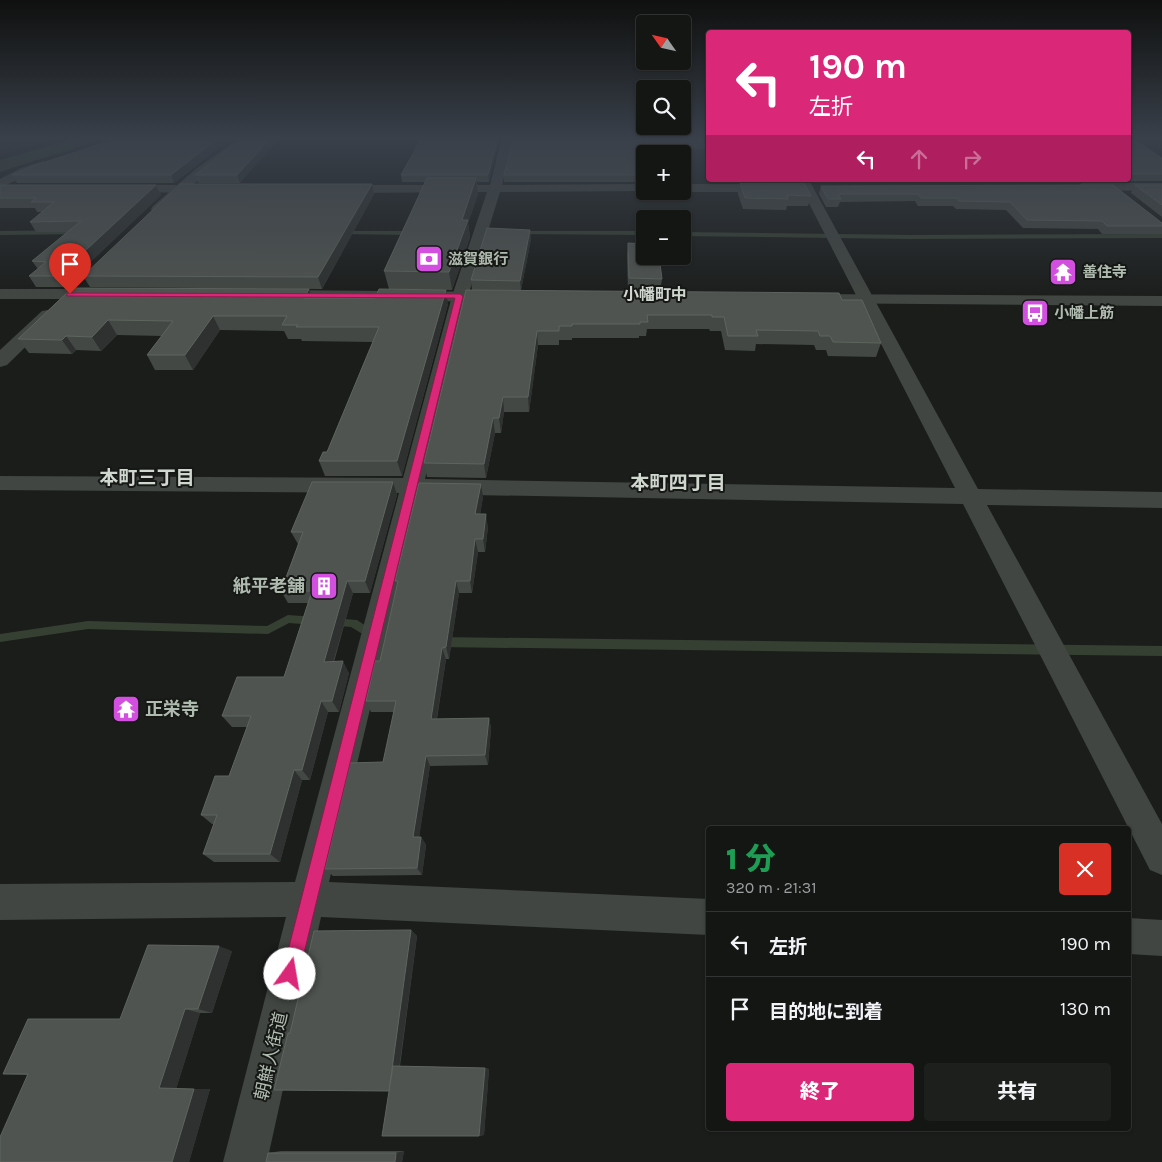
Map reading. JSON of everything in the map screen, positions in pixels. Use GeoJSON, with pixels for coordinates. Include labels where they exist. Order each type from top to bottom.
{"type":"FeatureCollection","features":[{"type":"Feature","properties":{"kind":"street"},"geometry":{"type":"LineString","coordinates":[[145,222],[178,191]]}},
{"type":"Feature","properties":{"kind":"street","name":"朝鮮人街道"},"geometry":{"type":"LineString","coordinates":[[245,1162],[308,899],[460,296],[494,191]]}},
{"type":"Feature","properties":{"kind":"street"},"geometry":{"type":"LineString","coordinates":[[812,191],[866,299],[1162,858]]}},
{"type":"Feature","properties":{"kind":"street"},"geometry":{"type":"LineString","coordinates":[[1117,191],[1126,198]]}},
{"type":"Feature","properties":{"kind":"street"},"geometry":{"type":"LineString","coordinates":[[0,361],[83,281]]}},
{"type":"Feature","properties":{"kind":"street"},"geometry":{"type":"LineString","coordinates":[[0,294],[120,294]]}},
{"type":"Feature","properties":{"kind":"street"},"geometry":{"type":"LineString","coordinates":[[260,295],[519,297]]}},
{"type":"Feature","properties":{"kind":"street"},"geometry":{"type":"LineString","coordinates":[[787,299],[1162,301]]}},
{"type":"Feature","properties":{"kind":"street"},"geometry":{"type":"LineString","coordinates":[[0,483],[412,486],[971,498],[1162,500]]}},
{"type":"Feature","properties":{"kind":"street"},"geometry":{"type":"LineString","coordinates":[[0,902],[308,899],[706,917]]}},
{"type":"Feature","properties":{"kind":"street"},"geometry":{"type":"LineString","coordinates":[[1131,936],[1162,938]]}},
{"type":"Feature","properties":{"kind":"building"},"geometry":{"type":"Polygon","coordinates":[[[0,191],[149,191],[58,276],[29,276],[46,262],[32,261],[81,221],[30,222],[54,202],[31,202],[36,198],[0,198],[0,191]]]}},
{"type":"Feature","properties":{"kind":"building"},"geometry":{"type":"Polygon","coordinates":[[[172,191],[368,191],[318,277],[83,276],[172,191]]]}},
{"type":"Feature","properties":{"kind":"building"},"geometry":{"type":"Polygon","coordinates":[[[421,191],[472,191],[462,220],[468,220],[449,272],[384,271],[421,191]]]}},
{"type":"Feature","properties":{"kind":"building"},"geometry":{"type":"Polygon","coordinates":[[[743,191],[808,191],[811,196],[787,195],[788,199],[745,198],[743,191]]]}},
{"type":"Feature","properties":{"kind":"building"},"geometry":{"type":"Polygon","coordinates":[[[824,191],[1121,191],[1162,223],[1162,226],[1107,226],[1102,221],[1027,220],[1010,202],[959,201],[957,198],[921,198],[918,194],[838,194],[841,199],[828,199],[824,191]]]}},
{"type":"Feature","properties":{"kind":"building"},"geometry":{"type":"Polygon","coordinates":[[[1143,191],[1162,191],[1162,205],[1143,191]]]}},
{"type":"Feature","properties":{"kind":"building"},"geometry":{"type":"Polygon","coordinates":[[[487,228],[530,230],[520,281],[471,280],[487,228]]]}},
{"type":"Feature","properties":{"kind":"building"},"geometry":{"type":"Polygon","coordinates":[[[628,243],[636,243],[636,265],[660,265],[662,279],[629,278],[628,243]]]}},
{"type":"Feature","properties":{"kind":"building"},"geometry":{"type":"Polygon","coordinates":[[[72,288],[309,289],[304,298],[375,298],[379,289],[446,290],[397,461],[319,461],[323,452],[327,452],[379,327],[296,327],[298,325],[282,325],[287,316],[213,316],[185,355],[147,355],[173,321],[108,320],[92,337],[66,336],[62,340],[18,339],[72,288]]]}},
{"type":"Feature","properties":{"kind":"building"},"geometry":{"type":"Polygon","coordinates":[[[466,290],[839,293],[842,300],[862,300],[881,343],[833,342],[830,336],[820,336],[818,331],[756,330],[758,336],[728,336],[724,317],[712,317],[712,315],[647,315],[648,322],[640,322],[640,324],[572,324],[572,326],[559,326],[559,331],[537,331],[528,397],[503,397],[499,418],[493,418],[484,464],[424,463],[466,290]]]}},
{"type":"Feature","properties":{"kind":"building"},"geometry":{"type":"Polygon","coordinates":[[[312,482],[393,482],[365,581],[347,581],[324,662],[343,661],[332,701],[321,701],[302,770],[294,770],[270,854],[203,854],[217,815],[201,815],[215,776],[229,776],[251,716],[222,716],[237,677],[284,677],[312,591],[281,591],[303,532],[291,532],[312,482]]]}},
{"type":"Feature","properties":{"kind":"building"},"geometry":{"type":"Polygon","coordinates":[[[419,483],[481,484],[475,514],[486,514],[483,539],[475,539],[470,581],[456,581],[446,647],[442,648],[431,719],[489,718],[485,755],[426,756],[413,837],[421,837],[417,868],[325,869],[350,763],[383,762],[396,701],[366,701],[375,661],[380,661],[398,581],[395,581],[419,483]]]}},
{"type":"Feature","properties":{"kind":"building"},"geometry":{"type":"Polygon","coordinates":[[[411,930],[389,1091],[274,1090],[288,1033],[290,1033],[314,931],[411,930]]]}},
{"type":"Feature","properties":{"kind":"building"},"geometry":{"type":"Polygon","coordinates":[[[148,945],[219,946],[198,1009],[185,1009],[159,1088],[194,1089],[172,1162],[0,1162],[0,1137],[28,1074],[3,1074],[28,1019],[120,1019],[148,945]]]}},
{"type":"Feature","properties":{"kind":"building"},"geometry":{"type":"Polygon","coordinates":[[[393,1066],[485,1068],[479,1136],[382,1136],[393,1066]]]}},
{"type":"Feature","properties":{"kind":"building"},"geometry":{"type":"Polygon","coordinates":[[[268,1153],[396,1153],[395,1162],[266,1162],[268,1153]]]}},
{"type":"Feature","properties":{"kind":"waterway"},"geometry":{"type":"LineString","coordinates":[[0,233],[82,232]]}},
{"type":"Feature","properties":{"kind":"waterway"},"geometry":{"type":"LineString","coordinates":[[341,232],[414,233]]}},
{"type":"Feature","properties":{"kind":"waterway"},"geometry":{"type":"LineString","coordinates":[[519,232],[636,233]]}},
{"type":"Feature","properties":{"kind":"waterway"},"geometry":{"type":"LineString","coordinates":[[691,234],[911,237],[1162,236]]}},
{"type":"Feature","properties":{"kind":"waterway"},"geometry":{"type":"LineString","coordinates":[[0,638],[88,625],[268,630],[288,619],[316,621]]}},
{"type":"Feature","properties":{"kind":"waterway"},"geometry":{"type":"LineString","coordinates":[[333,622],[353,623],[374,637]]}},
{"type":"Feature","properties":{"kind":"waterway"},"geometry":{"type":"LineString","coordinates":[[438,642],[1162,651]]}},
{"type":"Feature","properties":{"kind":"place","name":"滋賀銀行"},"geometry":{"type":"Point","coordinates":[429,259]}},
{"type":"Feature","properties":{"kind":"place","name":"善住寺"},"geometry":{"type":"Point","coordinates":[1063,272]}},
{"type":"Feature","properties":{"kind":"place","name":"小幡上筋"},"geometry":{"type":"Point","coordinates":[1035,313]}},
{"type":"Feature","properties":{"kind":"place","name":"紙平老舗"},"geometry":{"type":"Point","coordinates":[324,586]}},
{"type":"Feature","properties":{"kind":"place","name":"正栄寺"},"geometry":{"type":"Point","coordinates":[126,709]}},
{"type":"Feature","properties":{"kind":"district","name":"小幡町中"},"geometry":{"type":"Point","coordinates":[655,294]}},
{"type":"Feature","properties":{"kind":"district","name":"本町三丁目"},"geometry":{"type":"Point","coordinates":[147,478]}},
{"type":"Feature","properties":{"kind":"district","name":"本町四丁目"},"geometry":{"type":"Point","coordinates":[678,483]}},
{"type":"Feature","properties":{"kind":"route"},"geometry":{"type":"LineString","coordinates":[[70,294],[460,296],[290,974]]}}]}
